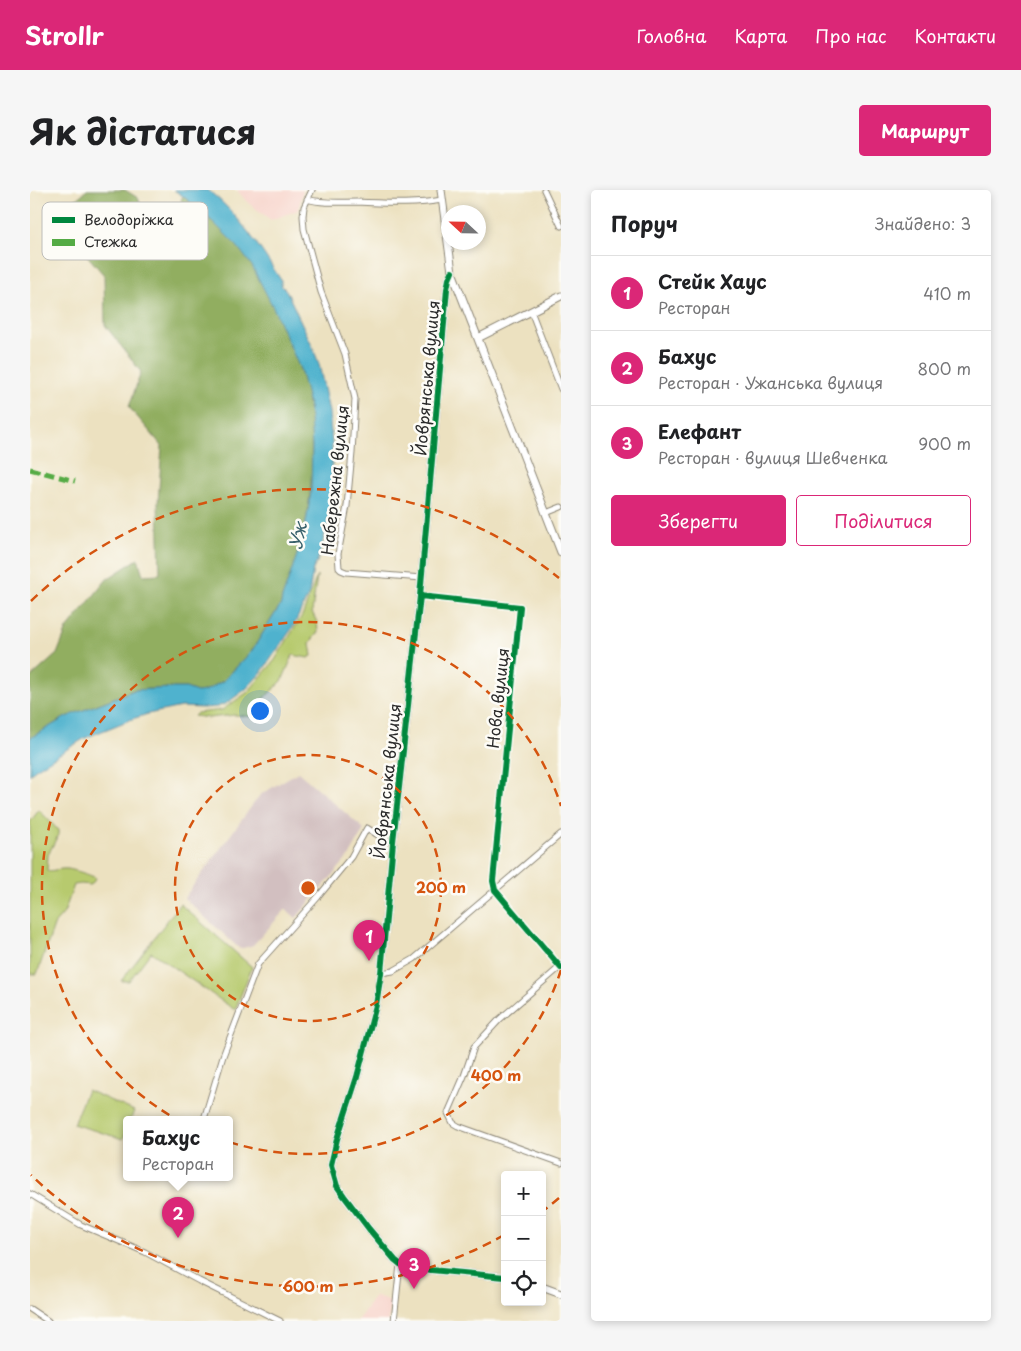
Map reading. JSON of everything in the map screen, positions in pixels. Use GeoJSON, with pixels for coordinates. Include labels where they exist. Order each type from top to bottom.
{"type":"FeatureCollection","features":[{"type":"Feature","properties":{"kind":"street","name":"Набережна вулиця"},"geometry":{"type":"LineString","coordinates":[[312,190],[307,199],[303,216],[304,229],[321,292],[345,354],[355,399],[347,506],[338,554],[339,568],[346,572],[422,578]]}},
{"type":"Feature","properties":{"kind":"street"},"geometry":{"type":"LineString","coordinates":[[441,190],[452,272],[561,552]]}},
{"type":"Feature","properties":{"kind":"street"},"geometry":{"type":"LineString","coordinates":[[544,190],[561,226]]}},
{"type":"Feature","properties":{"kind":"street"},"geometry":{"type":"LineString","coordinates":[[307,199],[322,202],[374,203],[442,200]]}},
{"type":"Feature","properties":{"kind":"street","name":"Йоврянська вулиця"},"geometry":{"type":"LineString","coordinates":[[400,1264],[369,1229],[344,1196],[337,1186],[331,1166],[335,1146],[357,1076],[376,1005],[381,973],[393,842],[422,578],[448,279],[452,272]]}},
{"type":"Feature","properties":{"kind":"street"},"geometry":{"type":"LineString","coordinates":[[478,338],[561,296]]}},
{"type":"Feature","properties":{"kind":"street"},"geometry":{"type":"LineString","coordinates":[[531,311],[561,389]]}},
{"type":"Feature","properties":{"kind":"street"},"geometry":{"type":"LineString","coordinates":[[546,513],[561,507]]}},
{"type":"Feature","properties":{"kind":"street","name":"Нова вулиця"},"geometry":{"type":"LineString","coordinates":[[420,596],[520,607],[493,880],[495,890]]}},
{"type":"Feature","properties":{"kind":"street"},"geometry":{"type":"LineString","coordinates":[[205,1116],[223,1056],[258,964],[346,864],[367,828],[393,842]]}},
{"type":"Feature","properties":{"kind":"street"},"geometry":{"type":"LineString","coordinates":[[381,973],[393,972],[414,959],[561,834]]}},
{"type":"Feature","properties":{"kind":"street"},"geometry":{"type":"LineString","coordinates":[[495,890],[561,968],[500,1019],[474,1047],[448,1113],[453,1123],[458,1126],[561,1163]]}},
{"type":"Feature","properties":{"kind":"street"},"geometry":{"type":"LineString","coordinates":[[30,1194],[81,1224],[145,1252],[280,1321]]}},
{"type":"Feature","properties":{"kind":"street"},"geometry":{"type":"LineString","coordinates":[[394,1321],[400,1264],[431,1270],[501,1277]]}},
{"type":"Feature","properties":{"kind":"street"},"geometry":{"type":"LineString","coordinates":[[546,1288],[561,1294]]}},
{"type":"Feature","properties":{"kind":"street"},"geometry":{"type":"LineString","coordinates":[[30,1309],[48,1321]]}},
{"type":"Feature","properties":{"kind":"shaded area"},"geometry":{"type":"Polygon","coordinates":[[[237,190],[303,190],[298,210],[271,220],[247,202],[237,190]]]}},
{"type":"Feature","properties":{"kind":"shaded area"},"geometry":{"type":"Polygon","coordinates":[[[298,772],[364,829],[350,855],[296,918],[286,909],[253,945],[240,949],[184,898],[260,795],[298,772]]]}},
{"type":"Feature","properties":{"kind":"shaded area"},"geometry":{"type":"Polygon","coordinates":[[[375,1296],[391,1302],[389,1321],[357,1321],[375,1296]]]}},
{"type":"Feature","properties":{"kind":"green space"},"geometry":{"type":"Polygon","coordinates":[[[87,190],[125,190],[138,198],[140,202],[74,202],[87,190]]]}},
{"type":"Feature","properties":{"kind":"green space"},"geometry":{"type":"Polygon","coordinates":[[[183,196],[190,202],[182,202],[183,196]]]}},
{"type":"Feature","properties":{"kind":"green space"},"geometry":{"type":"Polygon","coordinates":[[[208,218],[245,255],[268,294],[296,357],[304,383],[311,428],[312,451],[312,473],[307,515],[297,556],[281,604],[251,652],[223,681],[205,691],[197,692],[186,688],[134,690],[66,717],[30,738],[30,678],[57,654],[67,629],[107,579],[138,559],[143,575],[160,574],[158,503],[162,446],[129,407],[141,372],[105,325],[104,275],[91,260],[208,260],[208,218]]]}},
{"type":"Feature","properties":{"kind":"green space"},"geometry":{"type":"Polygon","coordinates":[[[317,576],[312,612],[317,622],[318,632],[310,643],[312,656],[308,658],[293,655],[282,681],[261,701],[266,710],[253,717],[235,715],[209,718],[194,716],[197,713],[222,710],[248,692],[275,660],[303,614],[317,576]]]}},
{"type":"Feature","properties":{"kind":"green space"},"geometry":{"type":"Polygon","coordinates":[[[39,810],[58,830],[58,835],[48,855],[47,871],[68,869],[96,878],[91,885],[74,885],[64,913],[55,923],[37,974],[30,974],[30,822],[39,810]]]}},
{"type":"Feature","properties":{"kind":"green space"},"geometry":{"type":"Polygon","coordinates":[[[180,904],[252,967],[235,1010],[151,952],[129,981],[121,981],[180,904]]]}},
{"type":"Feature","properties":{"kind":"green space"},"geometry":{"type":"Polygon","coordinates":[[[87,1090],[134,1111],[132,1116],[123,1116],[123,1139],[73,1124],[87,1090]]]}},
{"type":"Feature","properties":{"kind":"water"},"geometry":{"type":"Polygon","coordinates":[[[174,190],[208,190],[230,210],[248,232],[281,280],[281,285],[286,290],[312,345],[319,364],[329,412],[332,442],[332,487],[327,527],[317,562],[313,569],[309,594],[293,627],[261,673],[246,689],[227,703],[217,707],[181,707],[132,719],[85,738],[34,770],[30,775],[30,738],[66,717],[134,690],[186,688],[197,692],[205,691],[223,681],[251,652],[281,604],[299,549],[311,492],[312,446],[309,404],[300,369],[273,307],[252,266],[237,246],[208,218],[208,202],[190,202],[174,190]]]}},
{"type":"Feature","properties":{"kind":"marked path"},"geometry":{"type":"LineString","coordinates":[[30,469],[75,481]]}},
{"type":"Feature","properties":{"kind":"cycle path"},"geometry":{"type":"LineString","coordinates":[[452,272],[447,289],[420,596],[393,842],[381,973],[376,1005],[331,1165],[337,1186],[369,1229],[400,1264],[431,1270],[501,1277]]}},
{"type":"Feature","properties":{"kind":"cycle path"},"geometry":{"type":"LineString","coordinates":[[420,596],[520,607],[493,881],[495,890],[561,968]]}},
{"type":"Feature","properties":{"kind":"place","name":"Стейк Хаус"},"geometry":{"type":"Point","coordinates":[369,961]}},
{"type":"Feature","properties":{"kind":"place","name":"Бахус"},"geometry":{"type":"Point","coordinates":[178,1238]}},
{"type":"Feature","properties":{"kind":"place","name":"Елефант"},"geometry":{"type":"Point","coordinates":[414,1289]}},
{"type":"Feature","properties":{"kind":"water label","name":"Уж"},"geometry":{"type":"Point","coordinates":[297,536]}}]}
